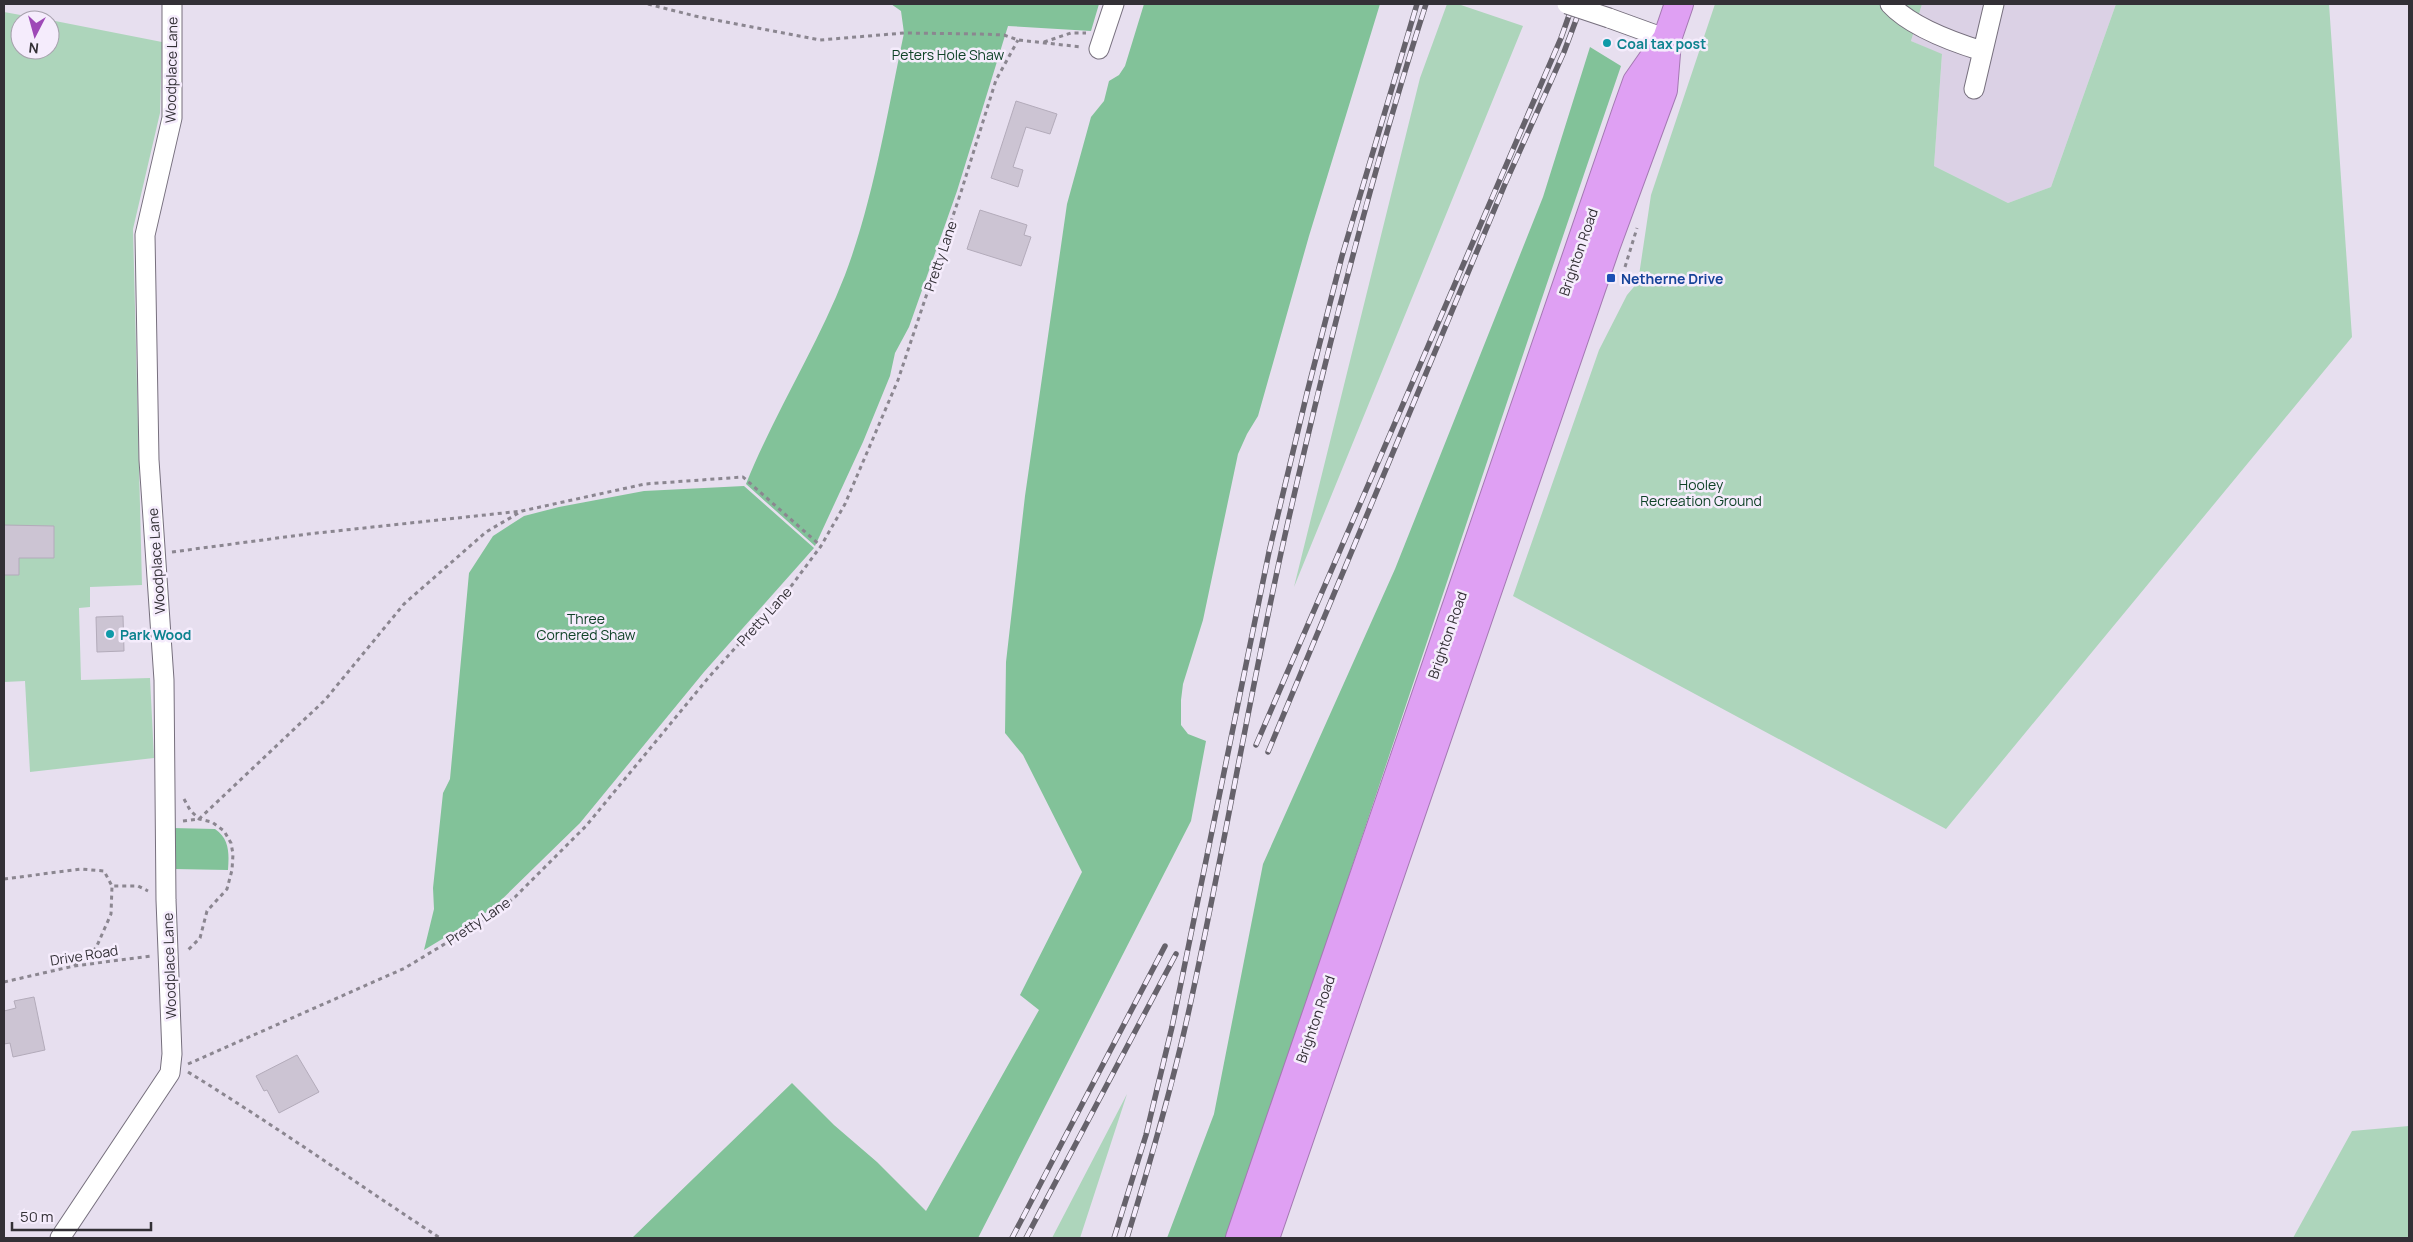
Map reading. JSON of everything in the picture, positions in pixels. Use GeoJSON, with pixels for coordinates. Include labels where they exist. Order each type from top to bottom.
{"type":"FeatureCollection","features":[{"type":"Feature","properties":{"kind":"highway","name":"Brighton Road"},"geometry":{"type":"LineString","coordinates":[[1265,1238],[1605,248],[1663,90],[1667,39],[1679,4]]}},
{"type":"Feature","properties":{"kind":"highway","name":"Brighton Road"},"geometry":{"type":"LineString","coordinates":[[1240,1238],[1627,110],[1637,82],[1667,39]]}},
{"type":"Feature","properties":{"kind":"street","name":"Woodplace Lane"},"geometry":{"type":"LineString","coordinates":[[60,1238],[170,1074],[172,1054],[166,900],[164,680],[149,460],[145,235],[172,118],[172,4]]}},
{"type":"Feature","properties":{"kind":"street"},"geometry":{"type":"LineString","coordinates":[[1102,41],[1114,4]]}},
{"type":"Feature","properties":{"kind":"street"},"geometry":{"type":"LineString","coordinates":[[1567,4],[1667,39]]}},
{"type":"Feature","properties":{"kind":"street"},"geometry":{"type":"LineString","coordinates":[[1890,4],[1898,13],[1955,43],[1982,51]]}},
{"type":"Feature","properties":{"kind":"street"},"geometry":{"type":"LineString","coordinates":[[1974,89],[1994,4]]}},
{"type":"Feature","properties":{"kind":"path"},"geometry":{"type":"LineString","coordinates":[[648,4],[694,16],[820,40],[904,33],[1004,35],[1018,40],[1042,42],[1102,41]]}},
{"type":"Feature","properties":{"kind":"path"},"geometry":{"type":"LineString","coordinates":[[1042,42],[1071,33],[1102,41]]}},
{"type":"Feature","properties":{"kind":"path","name":"Pretty Lane"},"geometry":{"type":"LineString","coordinates":[[440,1238],[260,1116],[181,1068],[404,968],[494,914],[515,897],[586,826],[709,677],[792,585],[821,546],[845,504],[898,380],[962,192],[996,80],[1018,40]]}},
{"type":"Feature","properties":{"kind":"path"},"geometry":{"type":"LineString","coordinates":[[170,552],[308,534],[522,511],[645,484],[743,477],[821,546]]}},
{"type":"Feature","properties":{"kind":"path"},"geometry":{"type":"LineString","coordinates":[[166,825],[199,819],[325,700],[404,604],[486,532],[522,511]]}},
{"type":"Feature","properties":{"kind":"path"},"geometry":{"type":"LineString","coordinates":[[183,797],[190,810],[199,819]]}},
{"type":"Feature","properties":{"kind":"path","name":"Drive Road"},"geometry":{"type":"LineString","coordinates":[[4,982],[74,966],[189,951],[200,938],[207,911],[227,889],[232,870],[231,843],[224,831],[212,822],[199,819]]}},
{"type":"Feature","properties":{"kind":"path"},"geometry":{"type":"LineString","coordinates":[[4,879],[81,869],[104,871],[112,886],[111,914],[96,948],[74,966]]}},
{"type":"Feature","properties":{"kind":"path"},"geometry":{"type":"LineString","coordinates":[[112,886],[138,886],[166,900]]}},
{"type":"Feature","properties":{"kind":"shaded area"},"geometry":{"type":"Polygon","coordinates":[[[1922,4],[2116,4],[2051,187],[2008,203],[1934,166],[1942,55],[1911,41],[1922,4]]]}},
{"type":"Feature","properties":{"kind":"green space","name":"Peters Hole Shaw"},"geometry":{"type":"Polygon","coordinates":[[[891,4],[1099,4],[1091,31],[1008,26],[957,191],[909,327],[895,353],[890,376],[863,442],[815,546],[746,484],[757,457],[834,302],[855,246],[879,156],[904,33],[901,11],[891,4]]]}},
{"type":"Feature","properties":{"kind":"green space"},"geometry":{"type":"Polygon","coordinates":[[[1144,4],[1380,4],[1309,236],[1258,416],[1238,454],[1203,620],[1183,684],[1181,725],[1188,734],[1206,741],[1191,821],[978,1238],[632,1238],[792,1083],[834,1125],[877,1162],[926,1211],[1039,1010],[1020,995],[1082,872],[1023,755],[1005,733],[1006,662],[1025,496],[1067,204],[1091,117],[1104,101],[1109,81],[1119,75],[1125,66],[1144,4]]]}},
{"type":"Feature","properties":{"kind":"green space"},"geometry":{"type":"Polygon","coordinates":[[[1447,4],[1458,4],[1523,26],[1294,587],[1420,78],[1447,4]]]}},
{"type":"Feature","properties":{"kind":"green space","name":"Hooley Recreation Ground"},"geometry":{"type":"Polygon","coordinates":[[[1715,4],[1922,4],[1911,41],[1942,54],[1934,166],[2008,203],[2051,187],[2116,4],[2329,4],[2352,337],[1946,829],[1513,596],[1599,350],[1627,295],[1638,282],[1651,195],[1715,4]]]}},
{"type":"Feature","properties":{"kind":"green space"},"geometry":{"type":"Polygon","coordinates":[[[4,12],[10,13],[10,60],[60,60],[60,22],[162,42],[160,113],[133,229],[142,585],[90,587],[90,607],[79,608],[81,680],[150,678],[154,758],[30,772],[25,681],[4,682],[4,12]]]}},
{"type":"Feature","properties":{"kind":"green space"},"geometry":{"type":"Polygon","coordinates":[[[1590,47],[1621,66],[1227,1238],[1167,1238],[1214,1114],[1263,864],[1395,569],[1543,197],[1590,47]]]}},
{"type":"Feature","properties":{"kind":"green space","name":"Three Cornered Shaw"},"geometry":{"type":"Polygon","coordinates":[[[744,486],[814,548],[704,672],[580,823],[492,909],[424,950],[434,909],[433,888],[443,793],[450,779],[469,573],[493,536],[524,516],[559,507],[644,491],[744,486]]]}},
{"type":"Feature","properties":{"kind":"green space"},"geometry":{"type":"Polygon","coordinates":[[[172,828],[215,829],[223,837],[228,847],[228,870],[174,869],[172,828]]]}},
{"type":"Feature","properties":{"kind":"green space"},"geometry":{"type":"Polygon","coordinates":[[[1127,1094],[1080,1238],[1052,1238],[1127,1094]]]}},
{"type":"Feature","properties":{"kind":"green space"},"geometry":{"type":"Polygon","coordinates":[[[2409,1126],[2409,1238],[2293,1238],[2352,1131],[2409,1126]]]}},
{"type":"Feature","properties":{"kind":"building"},"geometry":{"type":"Polygon","coordinates":[[[1016,101],[1057,114],[1050,134],[1026,127],[1013,167],[1023,170],[1018,187],[991,178],[1016,101]]]}},
{"type":"Feature","properties":{"kind":"building"},"geometry":{"type":"Polygon","coordinates":[[[980,210],[1027,225],[1024,235],[1031,237],[1021,266],[967,249],[980,210]]]}},
{"type":"Feature","properties":{"kind":"building"},"geometry":{"type":"Polygon","coordinates":[[[4,525],[54,526],[54,558],[19,558],[19,575],[4,575],[4,525]]]}},
{"type":"Feature","properties":{"kind":"building","name":"Park Wood"},"geometry":{"type":"Polygon","coordinates":[[[123,616],[124,651],[97,652],[96,617],[123,616]]]}},
{"type":"Feature","properties":{"kind":"building"},"geometry":{"type":"Polygon","coordinates":[[[34,997],[45,1050],[13,1057],[10,1043],[4,1044],[4,1011],[16,1008],[14,1001],[34,997]]]}},
{"type":"Feature","properties":{"kind":"building"},"geometry":{"type":"Polygon","coordinates":[[[297,1055],[319,1092],[279,1113],[267,1090],[264,1091],[256,1076],[297,1055]]]}},
{"type":"Feature","properties":{"kind":"railway"},"geometry":{"type":"LineString","coordinates":[[1114,1238],[1146,1135],[1172,1027],[1269,552],[1307,393],[1342,256],[1417,4]]}},
{"type":"Feature","properties":{"kind":"railway"},"geometry":{"type":"LineString","coordinates":[[1127,1238],[1160,1125],[1189,1010],[1269,610],[1313,415],[1365,208],[1426,4]]}},
{"type":"Feature","properties":{"kind":"railway"},"geometry":{"type":"LineString","coordinates":[[1256,745],[1561,38],[1573,4]]}},
{"type":"Feature","properties":{"kind":"railway"},"geometry":{"type":"LineString","coordinates":[[1268,752],[1505,184],[1564,52],[1582,4]]}},
{"type":"Feature","properties":{"kind":"railway"},"geometry":{"type":"LineString","coordinates":[[1012,1238],[1165,946]]}},
{"type":"Feature","properties":{"kind":"railway"},"geometry":{"type":"LineString","coordinates":[[1026,1238],[1176,954]]}},
{"type":"Feature","properties":{"kind":"place","name":"Coal tax post"},"geometry":{"type":"Point","coordinates":[1607,43]}},
{"type":"Feature","properties":{"kind":"place","name":"Netherne Drive"},"geometry":{"type":"Point","coordinates":[1611,278]}},
{"type":"Feature","properties":{"kind":"place","name":"Park Wood"},"geometry":{"type":"Point","coordinates":[110,634]}}]}
